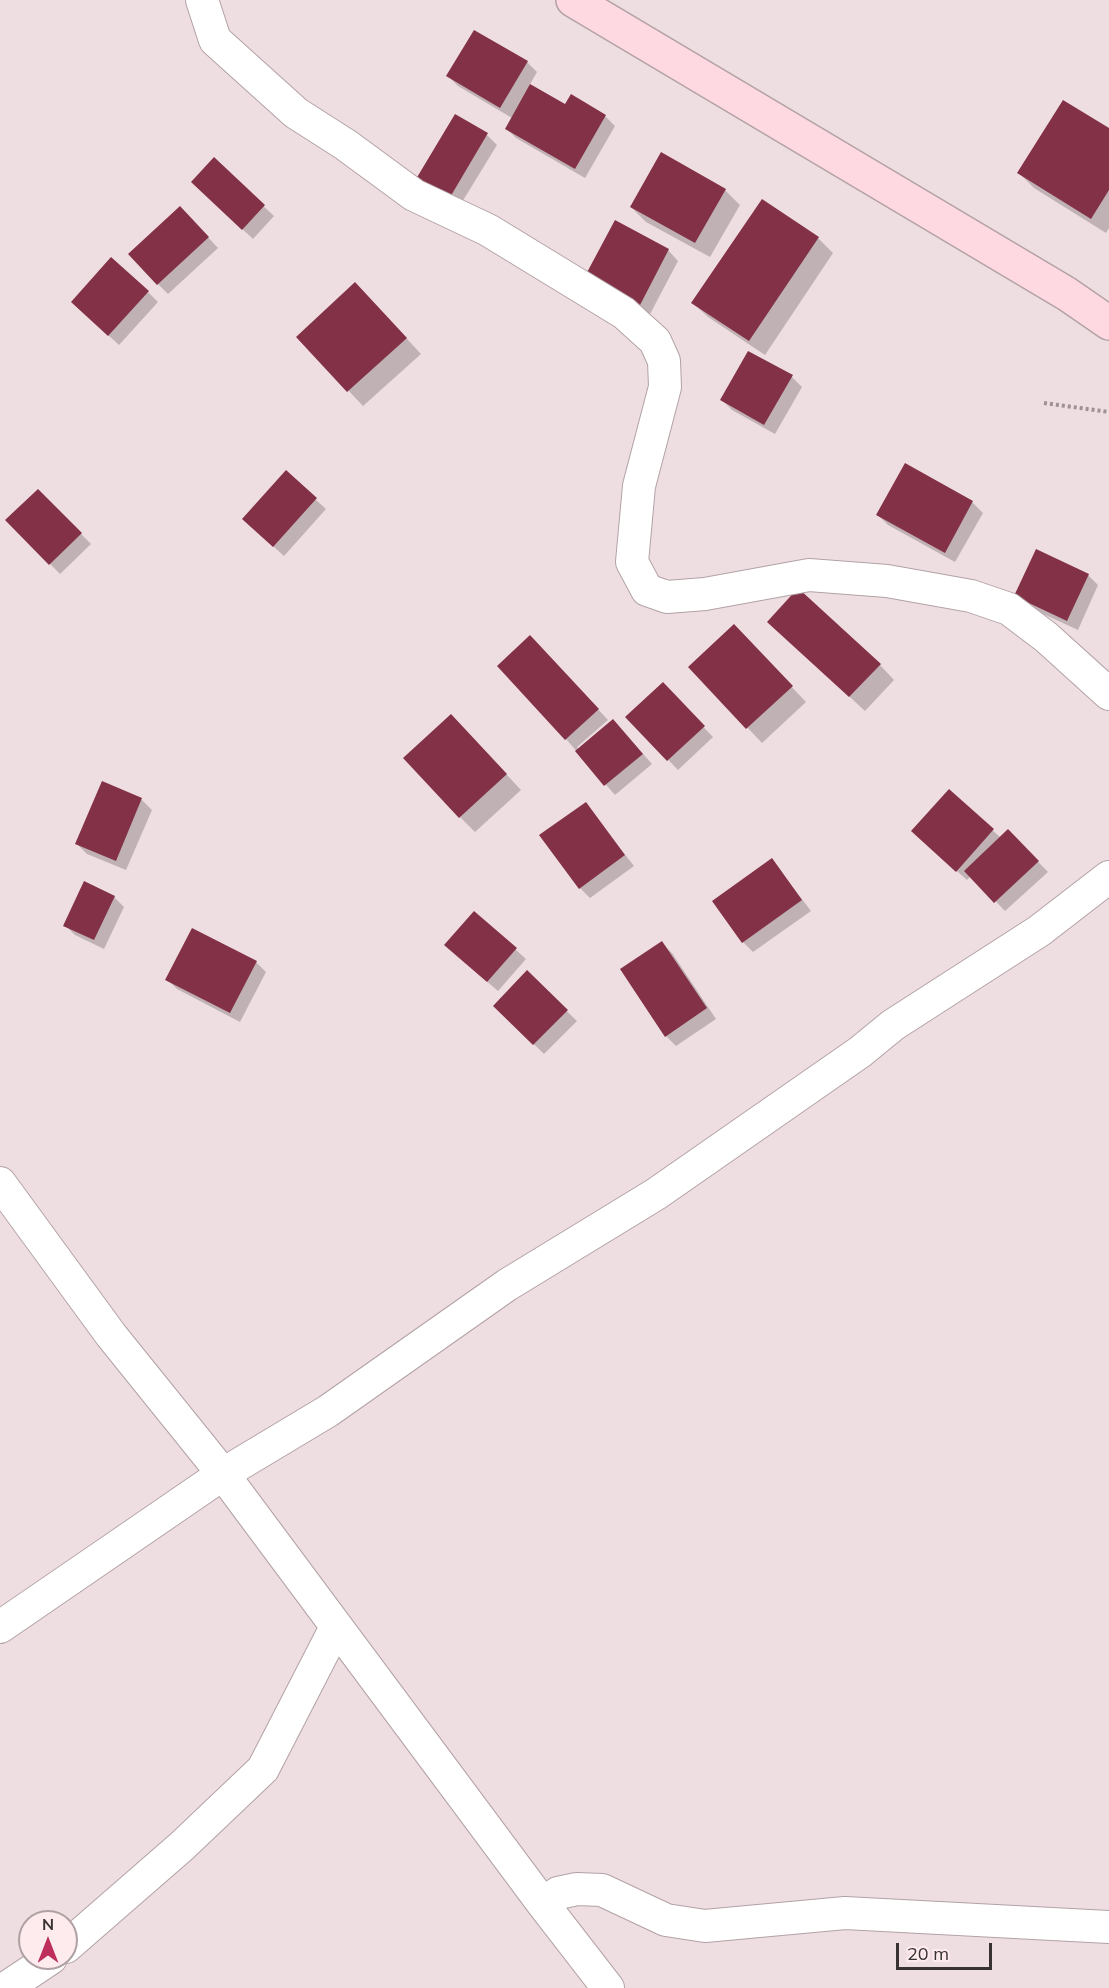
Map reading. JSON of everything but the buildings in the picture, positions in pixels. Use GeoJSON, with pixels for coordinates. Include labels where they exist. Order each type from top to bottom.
{"type":"FeatureCollection","features":[{"type":"Feature","properties":{"kind":"street"},"geometry":{"type":"LineString","coordinates":[[202,0],[215,40],[296,112],[414,195],[488,230],[624,313],[655,341],[664,361],[665,387],[639,486],[632,562],[647,590],[667,597],[705,594],[809,575],[887,581],[971,596],[1009,609],[1046,637],[1109,694]]}},
{"type":"Feature","properties":{"kind":"street"},"geometry":{"type":"LineString","coordinates":[[573,0],[1067,294],[1109,323]]}},
{"type":"Feature","properties":{"kind":"street"},"geometry":{"type":"LineString","coordinates":[[0,1627],[223,1474],[328,1411],[507,1285],[656,1194],[843,1064],[893,1025],[1039,932],[1109,877]]}},
{"type":"Feature","properties":{"kind":"street"},"geometry":{"type":"LineString","coordinates":[[0,1183],[111,1335],[223,1474],[608,1988]]}},
{"type":"Feature","properties":{"kind":"street"},"geometry":{"type":"LineString","coordinates":[[78,1937],[182,1846],[263,1769],[336,1627]]}},
{"type":"Feature","properties":{"kind":"street"},"geometry":{"type":"LineString","coordinates":[[543,1904],[558,1893],[577,1889],[602,1890],[666,1920],[705,1926],[845,1913],[1109,1927]]}},
{"type":"Feature","properties":{"kind":"street"},"geometry":{"type":"LineString","coordinates":[[6,1988],[33,1970]]}},
{"type":"Feature","properties":{"kind":"path"},"geometry":{"type":"LineString","coordinates":[[1044,403],[1109,412]]}}]}
